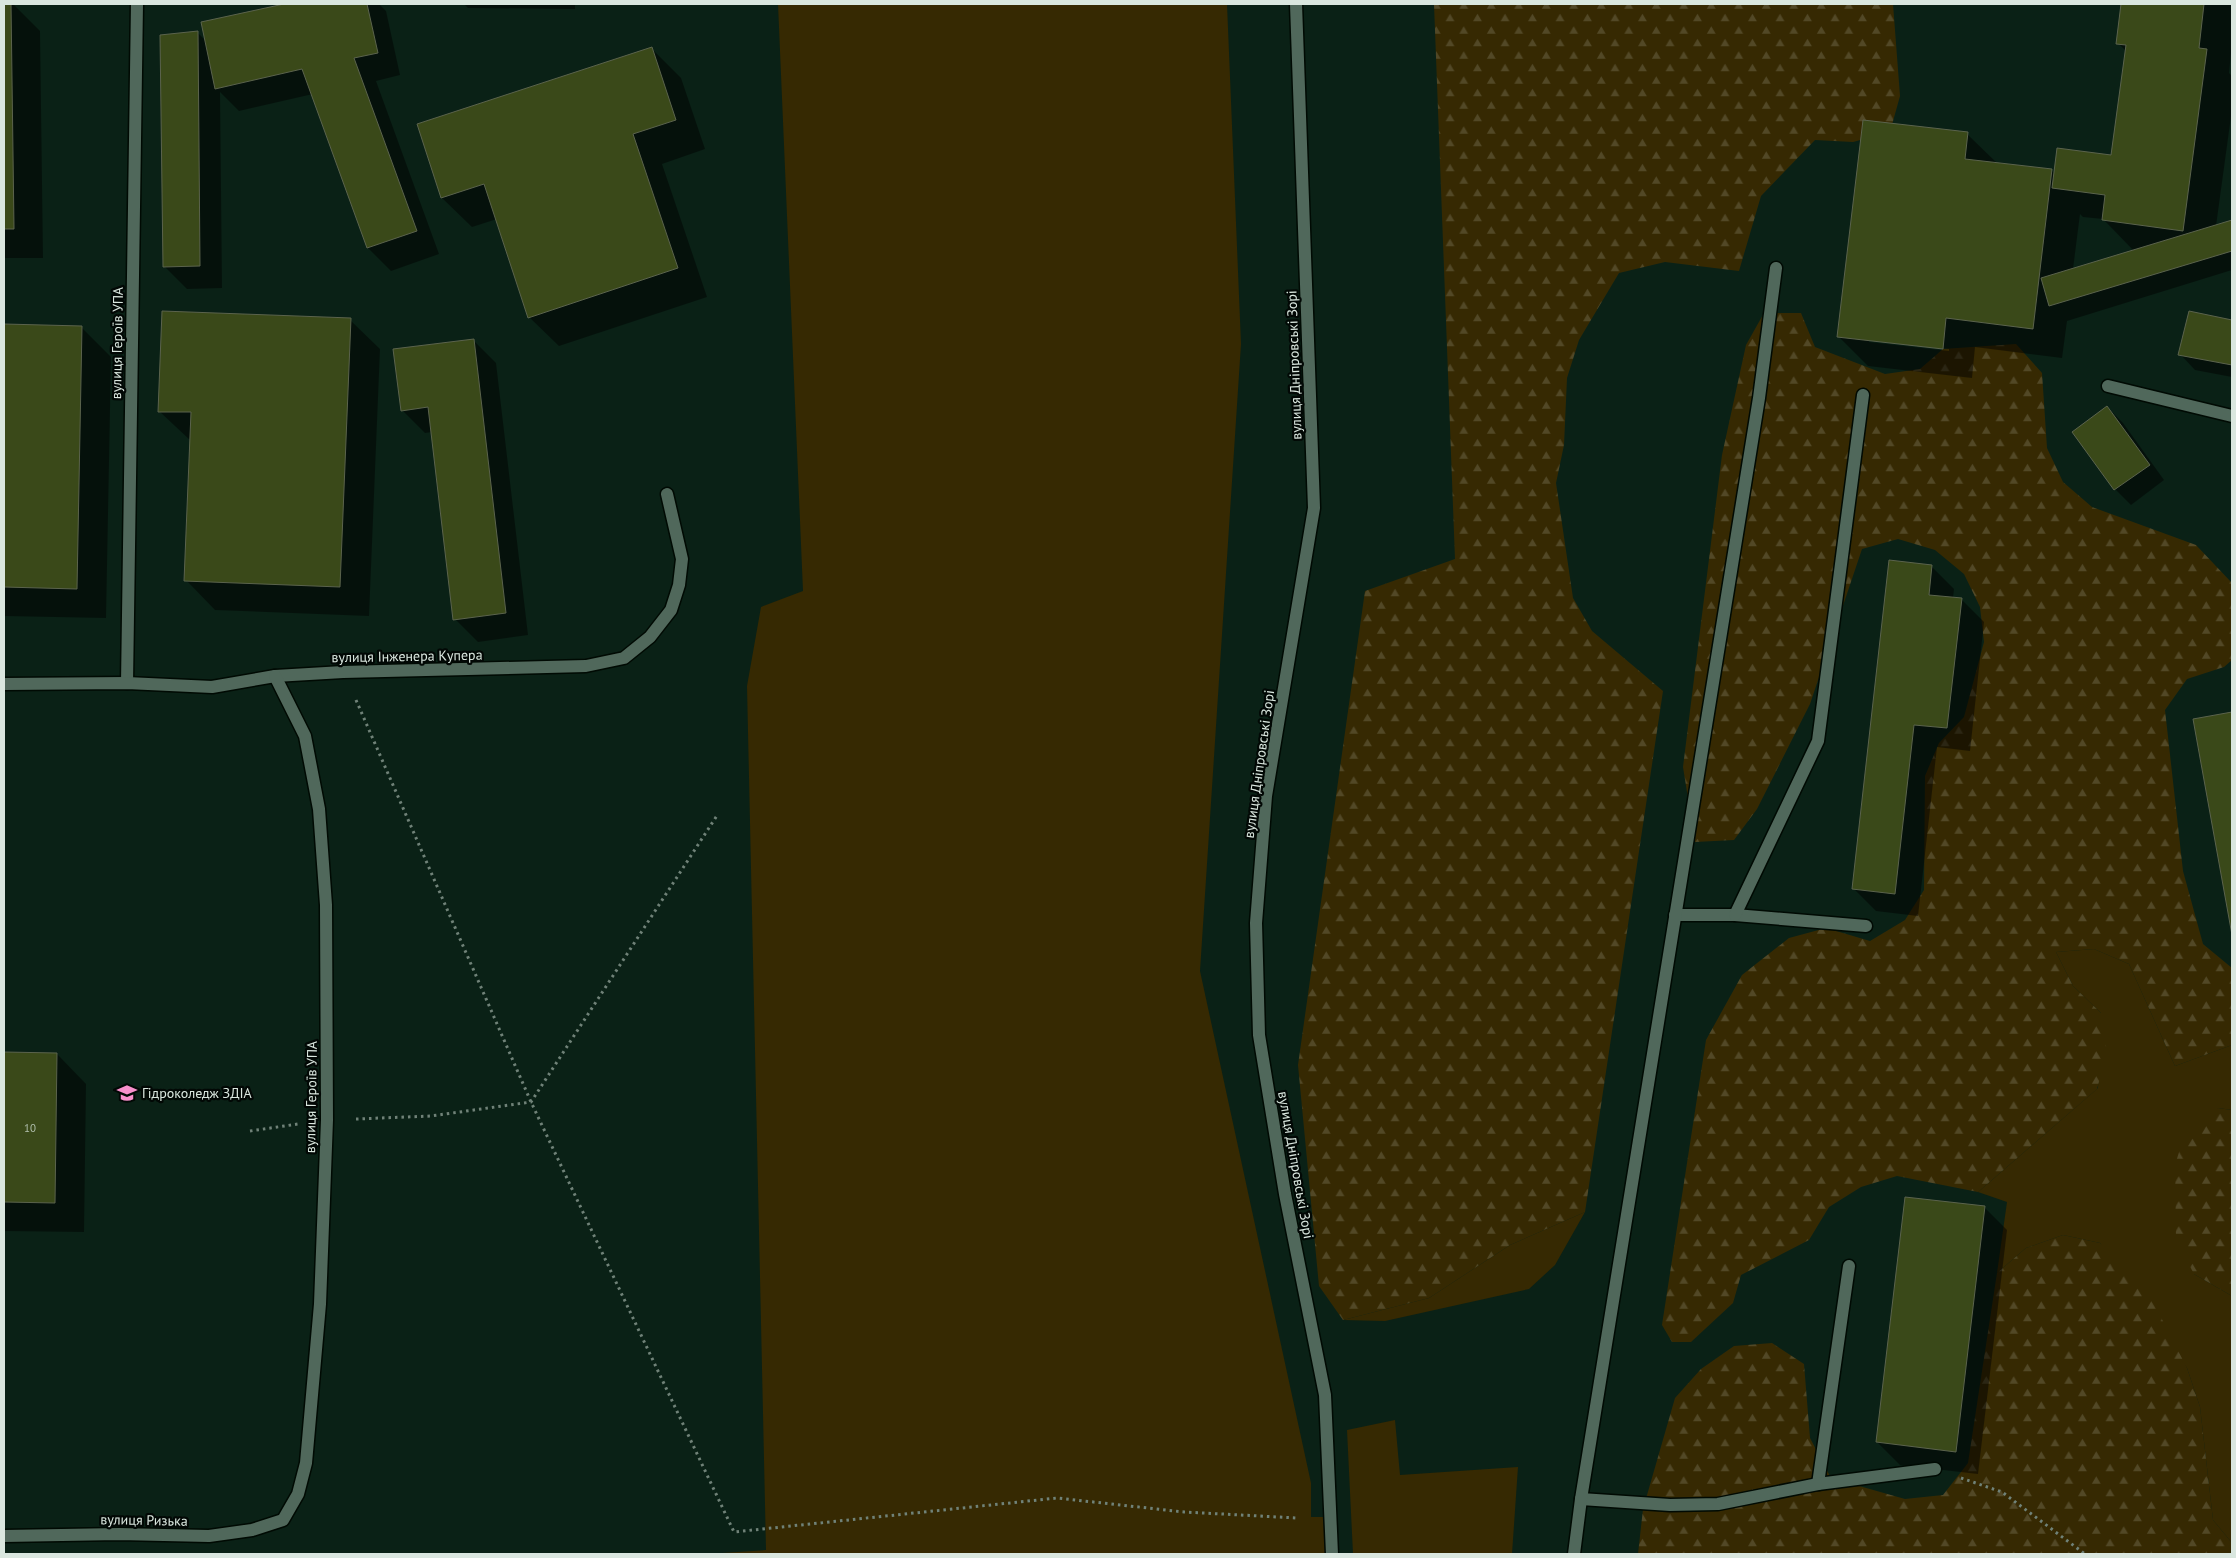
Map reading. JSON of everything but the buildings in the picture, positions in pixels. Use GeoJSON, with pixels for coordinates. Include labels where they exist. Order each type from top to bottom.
{"type":"FeatureCollection","features":[{"type":"Feature","properties":{"kind":"street","name":"вулиця Героїв УПА"},"geometry":{"type":"LineString","coordinates":[[126,683],[137,4]]}},
{"type":"Feature","properties":{"kind":"street","name":"вулиця Дніпровські Зорі"},"geometry":{"type":"LineString","coordinates":[[1296,4],[1314,508],[1266,796],[1256,932],[1259,1035],[1285,1194],[1325,1394],[1332,1554]]}},
{"type":"Feature","properties":{"kind":"street"},"geometry":{"type":"LineString","coordinates":[[1574,1554],[1581,1499],[1758,398],[1776,268]]}},
{"type":"Feature","properties":{"kind":"street"},"geometry":{"type":"LineString","coordinates":[[2108,386],[2232,416]]}},
{"type":"Feature","properties":{"kind":"street"},"geometry":{"type":"LineString","coordinates":[[1735,915],[1818,741],[1863,395]]}},
{"type":"Feature","properties":{"kind":"street","name":"вулиця Інженера Купера"},"geometry":{"type":"LineString","coordinates":[[4,684],[126,683],[212,687],[276,676],[344,672],[586,666],[624,658],[650,637],[671,610],[679,585],[682,559],[667,494]]}},
{"type":"Feature","properties":{"kind":"street","name":"вулиця Героїв УПА"},"geometry":{"type":"LineString","coordinates":[[276,676],[305,736],[319,809],[326,905],[327,1120],[320,1304],[306,1463],[298,1494],[283,1520]]}},
{"type":"Feature","properties":{"kind":"street"},"geometry":{"type":"LineString","coordinates":[[1675,914],[1735,915],[1866,926]]}},
{"type":"Feature","properties":{"kind":"street"},"geometry":{"type":"LineString","coordinates":[[1818,1484],[1849,1266]]}},
{"type":"Feature","properties":{"kind":"street"},"geometry":{"type":"LineString","coordinates":[[1581,1499],[1670,1505],[1718,1504],[1818,1484],[1935,1469]]}},
{"type":"Feature","properties":{"kind":"street","name":"вулиця Ризька"},"geometry":{"type":"LineString","coordinates":[[4,1536],[119,1534],[209,1536],[252,1530],[283,1520]]}},
{"type":"Feature","properties":{"kind":"path"},"geometry":{"type":"LineString","coordinates":[[344,672],[531,1102],[734,1532],[1057,1498],[1184,1512],[1297,1518]]}},
{"type":"Feature","properties":{"kind":"path"},"geometry":{"type":"LineString","coordinates":[[250,1131],[327,1120],[431,1116],[531,1102],[718,814]]}},
{"type":"Feature","properties":{"kind":"path"},"geometry":{"type":"LineString","coordinates":[[1935,1469],[2002,1492],[2085,1554]]}},
{"type":"Feature","properties":{"kind":"green space"},"geometry":{"type":"Polygon","coordinates":[[[778,4],[1227,4],[1241,344],[1200,971],[1311,1483],[1311,1517],[1331,1517],[1332,1554],[707,1554],[766,1550],[747,686],[761,607],[803,591],[778,4]]]}},
{"type":"Feature","properties":{"kind":"green space"},"geometry":{"type":"Polygon","coordinates":[[[1434,4],[1893,4],[1900,96],[1890,132],[1853,142],[1815,140],[1761,196],[1739,271],[1665,262],[1619,273],[1579,340],[1567,378],[1564,445],[1556,483],[1573,598],[1592,631],[1663,691],[1585,1212],[1510,1245],[1429,1298],[1343,1320],[1319,1286],[1298,1065],[1365,591],[1455,559],[1434,4]]]}},
{"type":"Feature","properties":{"kind":"green space"},"geometry":{"type":"Polygon","coordinates":[[[1764,313],[1801,313],[1815,347],[1885,374],[1920,369],[1943,349],[2016,344],[2042,373],[2047,448],[2063,482],[2092,507],[2196,545],[2232,583],[2232,660],[2224,667],[2187,679],[2165,710],[2183,871],[2203,944],[2232,968],[2232,1045],[2175,1066],[2129,964],[2094,949],[2056,952],[2073,986],[2101,1013],[2107,1052],[2097,1089],[1978,1192],[1897,1176],[1861,1187],[1829,1207],[1809,1240],[1741,1275],[1733,1303],[1691,1342],[1672,1342],[1662,1325],[1706,1040],[1742,975],[1789,938],[1826,928],[1870,941],[1905,920],[1924,890],[1925,776],[1939,743],[1964,717],[1984,642],[1980,607],[1964,574],[1935,550],[1898,539],[1862,549],[1810,704],[1757,809],[1734,840],[1695,842],[1683,767],[1722,455],[1746,345],[1764,313]]]}},
{"type":"Feature","properties":{"kind":"green space"},"geometry":{"type":"Polygon","coordinates":[[[2094,949],[2129,964],[2175,1066],[2232,1045],[2232,1110],[2218,1108],[2194,1274],[2232,1296],[2232,1543],[2213,1520],[2200,1407],[2187,1368],[2100,1243],[2063,1235],[2026,1248],[1997,1273],[2007,1202],[1978,1192],[2098,1088],[2101,1013],[2073,986],[2056,952],[2094,949]]]}},
{"type":"Feature","properties":{"kind":"green space"},"geometry":{"type":"Polygon","coordinates":[[[2218,1108],[2232,1110],[2232,1296],[2194,1274],[2176,1240],[2175,1165],[2186,1130],[2218,1108]]]}},
{"type":"Feature","properties":{"kind":"green space"},"geometry":{"type":"Polygon","coordinates":[[[1585,1212],[1555,1265],[1529,1289],[1385,1321],[1343,1320],[1429,1298],[1510,1245],[1585,1212]]]}},
{"type":"Feature","properties":{"kind":"green space"},"geometry":{"type":"Polygon","coordinates":[[[2063,1235],[2100,1243],[2151,1298],[2187,1368],[2200,1407],[2213,1520],[2232,1543],[2232,1554],[1638,1554],[1643,1509],[1675,1398],[1701,1369],[1734,1346],[1772,1343],[1804,1364],[1810,1438],[1831,1478],[1905,1499],[1943,1495],[1968,1463],[1997,1273],[2026,1248],[2063,1235]]]}},
{"type":"Feature","properties":{"kind":"green space"},"geometry":{"type":"Polygon","coordinates":[[[1395,1420],[1400,1475],[1518,1467],[1512,1554],[1353,1554],[1347,1430],[1395,1420]]]}},
{"type":"Feature","properties":{"kind":"place","name":"Гідроколедж ЗДIА"},"geometry":{"type":"Point","coordinates":[127,1093]}}]}
